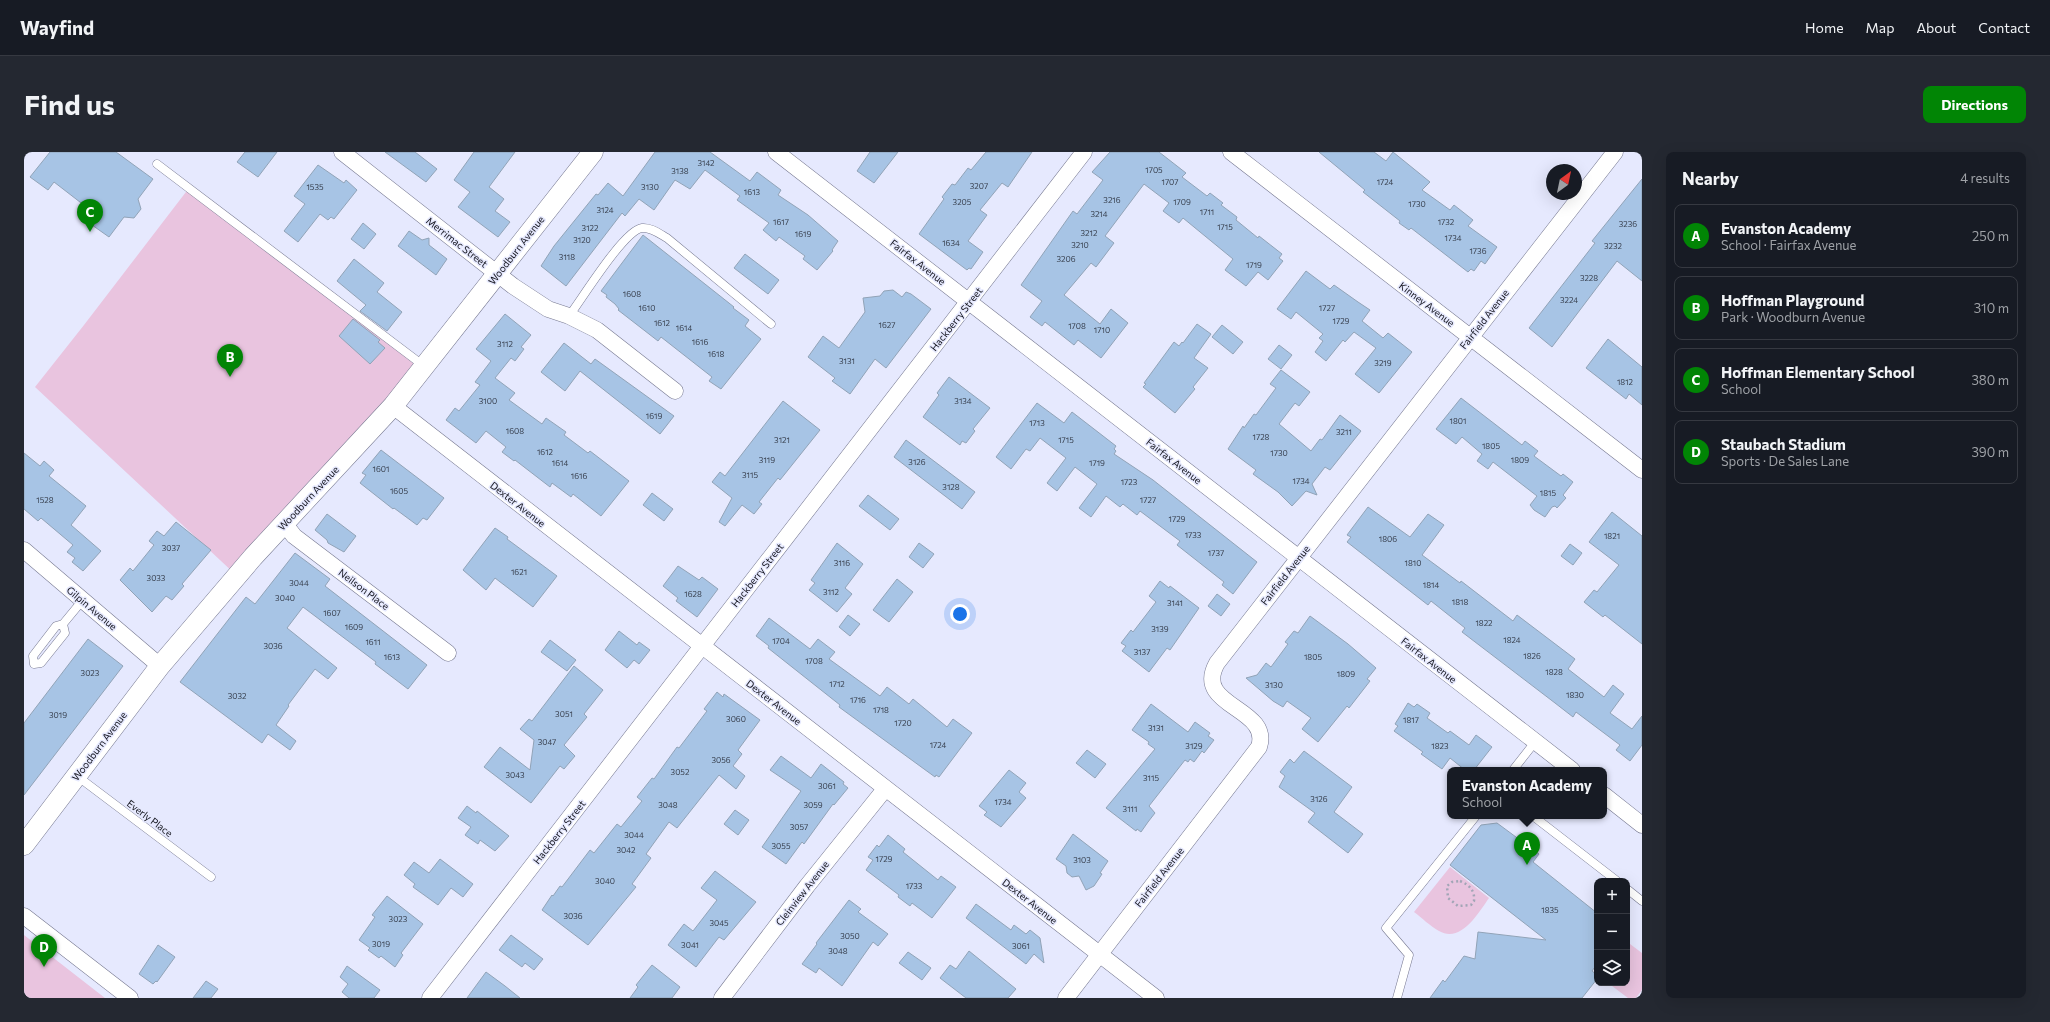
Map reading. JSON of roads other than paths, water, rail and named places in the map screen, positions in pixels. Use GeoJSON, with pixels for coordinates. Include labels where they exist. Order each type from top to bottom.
{"type":"FeatureCollection","features":[{"type":"Feature","properties":{"kind":"street","name":"Merrimac Street"},"geometry":{"type":"LineString","coordinates":[[342,152],[524,294],[548,308],[570,316],[597,330],[675,391]]}},
{"type":"Feature","properties":{"kind":"street","name":"Woodburn Avenue"},"geometry":{"type":"LineString","coordinates":[[24,845],[160,666],[236,575],[393,406],[593,152]]}},
{"type":"Feature","properties":{"kind":"street","name":"Fairfax Avenue"},"geometry":{"type":"LineString","coordinates":[[776,152],[1568,767]]}},
{"type":"Feature","properties":{"kind":"street","name":"Hackberry Street"},"geometry":{"type":"LineString","coordinates":[[430,998],[1084,152]]}},
{"type":"Feature","properties":{"kind":"street","name":"Kinney Avenue"},"geometry":{"type":"LineString","coordinates":[[1231,152],[1642,470]]}},
{"type":"Feature","properties":{"kind":"street","name":"Fairfield Avenue"},"geometry":{"type":"LineString","coordinates":[[1066,998],[1259,747],[1262,739],[1259,728],[1217,693],[1212,684],[1211,676],[1217,663],[1615,152]]}},
{"type":"Feature","properties":{"kind":"street","name":"Dexter Avenue"},"geometry":{"type":"LineString","coordinates":[[393,406],[884,789],[1156,998]]}},
{"type":"Feature","properties":{"kind":"street","name":"Neilson Place"},"geometry":{"type":"LineString","coordinates":[[284,523],[294,536],[448,653]]}},
{"type":"Feature","properties":{"kind":"street","name":"Gilpin Avenue"},"geometry":{"type":"LineString","coordinates":[[24,550],[160,666]]}},
{"type":"Feature","properties":{"kind":"street","name":"Cleinview Avenue"},"geometry":{"type":"LineString","coordinates":[[722,998],[807,886],[884,789]]}},
{"type":"Feature","properties":{"kind":"street"},"geometry":{"type":"LineString","coordinates":[[1607,797],[1642,824]]}},
{"type":"Feature","properties":{"kind":"street"},"geometry":{"type":"LineString","coordinates":[[24,916],[130,998]]}},
{"type":"Feature","properties":{"kind":"lane"},"geometry":{"type":"LineString","coordinates":[[157,164],[424,367]]}},
{"type":"Feature","properties":{"kind":"lane"},"geometry":{"type":"LineString","coordinates":[[570,316],[611,256],[633,231],[642,228],[654,230],[667,238],[771,324]]}},
{"type":"Feature","properties":{"kind":"lane"},"geometry":{"type":"LineString","coordinates":[[63,624],[65,633],[41,662],[34,664],[32,656],[56,626],[63,624],[82,601]]}},
{"type":"Feature","properties":{"kind":"lane"},"geometry":{"type":"LineString","coordinates":[[1515,767],[1535,742]]}},
{"type":"Feature","properties":{"kind":"lane","name":"Everly Place"},"geometry":{"type":"LineString","coordinates":[[77,775],[211,877]]}},
{"type":"Feature","properties":{"kind":"lane"},"geometry":{"type":"LineString","coordinates":[[1397,998],[1409,955],[1386,928],[1474,819]]}},
{"type":"Feature","properties":{"kind":"lane"},"geometry":{"type":"LineString","coordinates":[[1538,819],[1613,878]]}},
{"type":"Feature","properties":{"kind":"lane"},"geometry":{"type":"LineString","coordinates":[[1630,891],[1642,901]]}},
{"type":"Feature","properties":{"kind":"place","name":"Hoffman Elementary School"},"geometry":{"type":"Point","coordinates":[90,232]}},
{"type":"Feature","properties":{"kind":"place","name":"Hoffman Playground"},"geometry":{"type":"Point","coordinates":[230,377]}},
{"type":"Feature","properties":{"kind":"place","name":"Evanston Academy"},"geometry":{"type":"Point","coordinates":[1527,865]}},
{"type":"Feature","properties":{"kind":"place","name":"Staubach Stadium"},"geometry":{"type":"Point","coordinates":[44,967]}}]}
